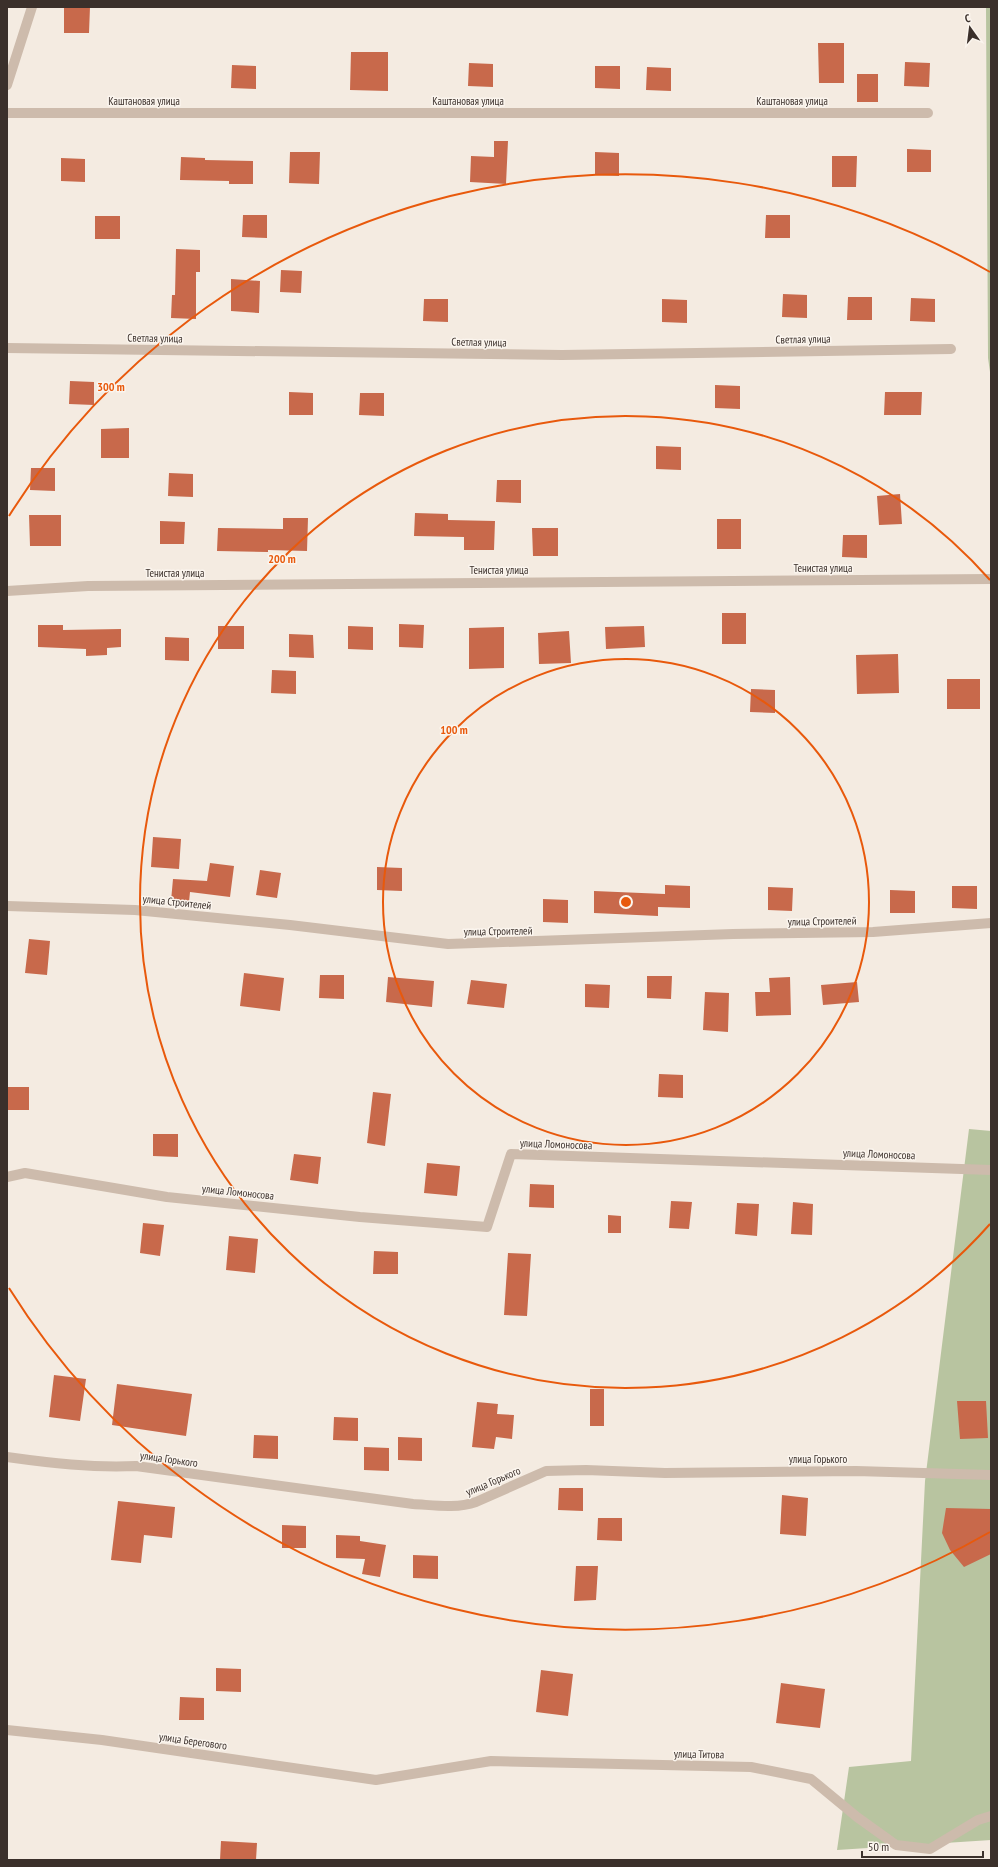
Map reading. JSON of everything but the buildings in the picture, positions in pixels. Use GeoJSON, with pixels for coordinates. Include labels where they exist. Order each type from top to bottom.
{"type":"FeatureCollection","features":[{"type":"Feature","properties":{"kind":"street"},"geometry":{"type":"LineString","coordinates":[[7,85],[32,7]]}},
{"type":"Feature","properties":{"kind":"street","name":"Каштановая улица"},"geometry":{"type":"LineString","coordinates":[[7,113],[928,113]]}},
{"type":"Feature","properties":{"kind":"street","name":"Светлая улица"},"geometry":{"type":"LineString","coordinates":[[7,348],[562,355],[951,349]]}},
{"type":"Feature","properties":{"kind":"street","name":"Тенистая улица"},"geometry":{"type":"LineString","coordinates":[[7,591],[88,586],[991,579]]}},
{"type":"Feature","properties":{"kind":"street","name":"улица Строителей"},"geometry":{"type":"LineString","coordinates":[[7,906],[135,910],[290,925],[448,944],[733,934],[873,932],[991,923]]}},
{"type":"Feature","properties":{"kind":"street","name":"улица Ломоносова"},"geometry":{"type":"LineString","coordinates":[[7,1177],[25,1173],[167,1197],[360,1217],[487,1227],[511,1154],[991,1170]]}},
{"type":"Feature","properties":{"kind":"street","name":"улица Горького"},"geometry":{"type":"LineString","coordinates":[[7,1457],[67,1465],[108,1467],[136,1466],[412,1504],[453,1506],[465,1506],[476,1502],[546,1471],[586,1470],[665,1473],[856,1471],[991,1475]]}},
{"type":"Feature","properties":{"kind":"street","name":"улица Берегового"},"geometry":{"type":"LineString","coordinates":[[7,1730],[102,1740],[376,1780]]}},
{"type":"Feature","properties":{"kind":"street","name":"улица Титова"},"geometry":{"type":"LineString","coordinates":[[376,1780],[491,1761],[751,1767],[811,1779],[857,1817],[896,1845],[930,1849],[978,1820],[991,1816]]}},
{"type":"Feature","properties":{"kind":"green space"},"geometry":{"type":"Polygon","coordinates":[[[986,7],[991,7],[991,379],[988,358],[986,7]]]}},
{"type":"Feature","properties":{"kind":"green space"},"geometry":{"type":"Polygon","coordinates":[[[969,1129],[991,1131],[991,1840],[837,1850],[849,1767],[911,1761],[925,1481],[969,1129]]]}}]}
